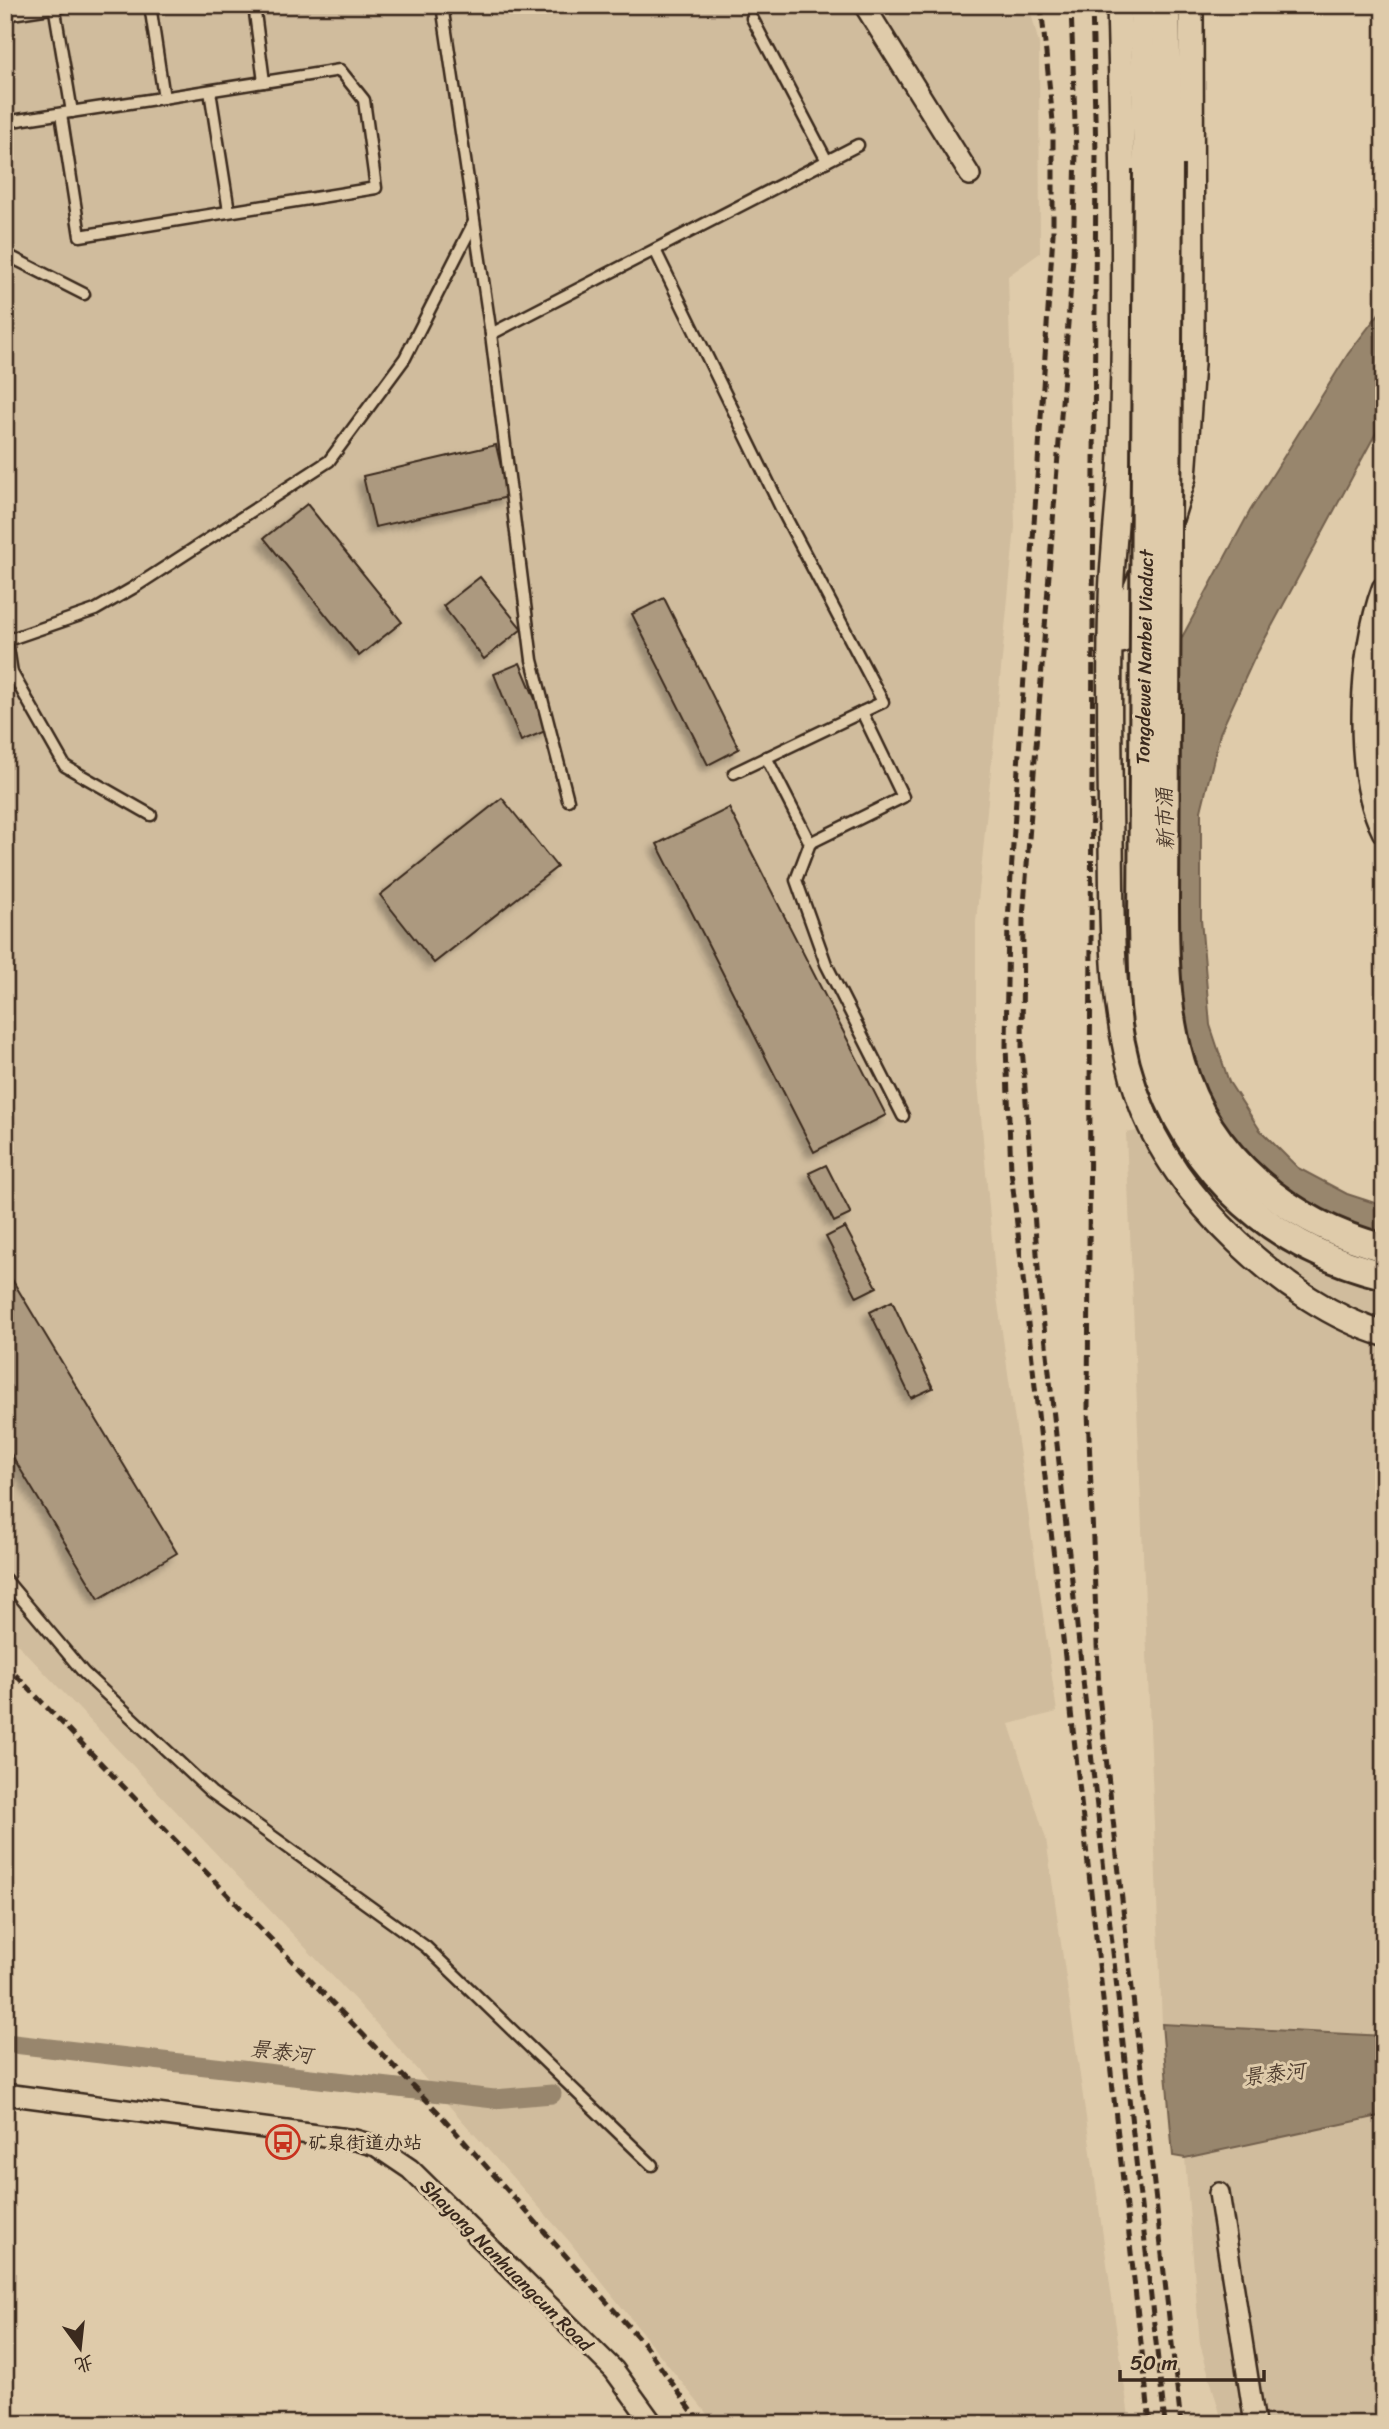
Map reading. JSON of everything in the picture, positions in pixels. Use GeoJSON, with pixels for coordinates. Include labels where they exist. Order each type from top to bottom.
{"type":"FeatureCollection","features":[{"type":"Feature","properties":{"kind":"main road","name":"Tongdewei Nanbei Viaduct"},"geometry":{"type":"LineString","coordinates":[[1143,5],[1158,167],[1165,915],[1172,1024],[1194,1100],[1235,1160],[1298,1214],[1344,1236],[1384,1248]]}},
{"type":"Feature","properties":{"kind":"main road","name":"Tongdewei Nanbei Viaduct"},"geometry":{"type":"LineString","coordinates":[[1166,5],[1158,167],[1142,923],[1143,975],[1149,1035],[1163,1088],[1177,1120],[1198,1154],[1227,1189],[1260,1218],[1300,1244],[1345,1264],[1384,1275]]}},
{"type":"Feature","properties":{"kind":"street"},"geometry":{"type":"LineString","coordinates":[[864,5],[970,175]]}},
{"type":"Feature","properties":{"kind":"street"},"geometry":{"type":"LineString","coordinates":[[1119,5],[1123,180],[1121,451],[1111,597],[1114,978],[1120,1030],[1140,1102],[1164,1150],[1204,1204],[1243,1245],[1319,1305],[1384,1334]]}},
{"type":"Feature","properties":{"kind":"street"},"geometry":{"type":"LineString","coordinates":[[1112,710],[1127,608],[1139,578],[1163,536],[1184,477],[1193,317],[1191,5]]}},
{"type":"Feature","properties":{"kind":"street"},"geometry":{"type":"LineString","coordinates":[[1121,451],[1129,469],[1150,490],[1161,493],[1172,491],[1184,477]]}},
{"type":"Feature","properties":{"kind":"street"},"geometry":{"type":"LineString","coordinates":[[1384,589],[1374,615],[1362,718],[1374,812],[1384,831]]}},
{"type":"Feature","properties":{"kind":"street","name":"Shayong Nanhuangcun Road"},"geometry":{"type":"LineString","coordinates":[[5,2094],[317,2134],[376,2146],[410,2169],[614,2370],[653,2424]]}},
{"type":"Feature","properties":{"kind":"street"},"geometry":{"type":"LineString","coordinates":[[1219,2193],[1255,2424]]}},
{"type":"Feature","properties":{"kind":"lane"},"geometry":{"type":"LineString","coordinates":[[5,15],[70,5]]}},
{"type":"Feature","properties":{"kind":"lane"},"geometry":{"type":"LineString","coordinates":[[150,5],[163,98]]}},
{"type":"Feature","properties":{"kind":"lane"},"geometry":{"type":"LineString","coordinates":[[254,5],[264,82]]}},
{"type":"Feature","properties":{"kind":"lane"},"geometry":{"type":"LineString","coordinates":[[442,5],[491,334],[532,660],[568,800]]}},
{"type":"Feature","properties":{"kind":"lane"},"geometry":{"type":"LineString","coordinates":[[5,122],[67,113],[210,91],[340,70],[363,100],[376,188],[80,236],[67,113],[54,6]]}},
{"type":"Feature","properties":{"kind":"lane"},"geometry":{"type":"LineString","coordinates":[[752,18],[827,161]]}},
{"type":"Feature","properties":{"kind":"lane"},"geometry":{"type":"LineString","coordinates":[[210,91],[229,212]]}},
{"type":"Feature","properties":{"kind":"lane"},"geometry":{"type":"LineString","coordinates":[[491,334],[858,145]]}},
{"type":"Feature","properties":{"kind":"lane"},"geometry":{"type":"LineString","coordinates":[[150,815],[65,766],[12,673],[6,641],[95,610],[133,589],[329,461],[405,358],[474,222]]}},
{"type":"Feature","properties":{"kind":"lane"},"geometry":{"type":"LineString","coordinates":[[655,250],[782,510],[883,702],[734,772]]}},
{"type":"Feature","properties":{"kind":"lane"},"geometry":{"type":"LineString","coordinates":[[5,254],[84,294]]}},
{"type":"Feature","properties":{"kind":"lane"},"geometry":{"type":"LineString","coordinates":[[862,712],[903,797],[810,843],[796,880],[826,964],[903,1116]]}},
{"type":"Feature","properties":{"kind":"lane"},"geometry":{"type":"LineString","coordinates":[[766,757],[810,843]]}},
{"type":"Feature","properties":{"kind":"lane"},"geometry":{"type":"LineString","coordinates":[[5,1579],[84,1673],[211,1792],[426,1947],[652,2165]]}},
{"type":"Feature","properties":{"kind":"shaded area"},"geometry":{"type":"Polygon","coordinates":[[[5,5],[1029,5],[1039,44],[1040,253],[1008,276],[1015,527],[976,922],[976,1060],[997,1297],[1057,1712],[1009,1724],[1046,1839],[1130,2424],[715,2424],[569,2241],[358,2003],[5,1631],[5,5]]]}},
{"type":"Feature","properties":{"kind":"shaded area"},"geometry":{"type":"Polygon","coordinates":[[[1170,1125],[1311,1257],[1358,1282],[1384,1288],[1384,2036],[1162,2024],[1126,1133],[1170,1125]]]}},
{"type":"Feature","properties":{"kind":"shaded area"},"geometry":{"type":"Polygon","coordinates":[[[1384,2115],[1384,2424],[1223,2424],[1200,2344],[1185,2158],[1384,2115]]]}},
{"type":"Feature","properties":{"kind":"water"},"geometry":{"type":"Polygon","coordinates":[[[1384,307],[1384,418],[1253,661],[1220,733],[1201,811],[1201,919],[1210,1025],[1229,1082],[1260,1130],[1298,1168],[1347,1194],[1384,1206],[1384,1288],[1359,1282],[1311,1257],[1170,1125],[1173,654],[1250,511],[1348,354],[1384,307]]]}},
{"type":"Feature","properties":{"kind":"water"},"geometry":{"type":"Polygon","coordinates":[[[1162,2024],[1384,2036],[1384,2115],[1185,2158],[1173,2156],[1162,2024]]]}},
{"type":"Feature","properties":{"kind":"building"},"geometry":{"type":"Polygon","coordinates":[[[496,445],[508,497],[375,527],[363,476],[496,445]]]}},
{"type":"Feature","properties":{"kind":"building"},"geometry":{"type":"Polygon","coordinates":[[[307,504],[402,622],[359,656],[264,538],[307,504]]]}},
{"type":"Feature","properties":{"kind":"building"},"geometry":{"type":"Polygon","coordinates":[[[480,577],[522,629],[484,659],[443,606],[480,577]]]}},
{"type":"Feature","properties":{"kind":"building"},"geometry":{"type":"Polygon","coordinates":[[[664,598],[739,749],[708,765],[632,614],[664,598]]]}},
{"type":"Feature","properties":{"kind":"building"},"geometry":{"type":"Polygon","coordinates":[[[520,663],[548,730],[521,741],[494,674],[520,663]]]}},
{"type":"Feature","properties":{"kind":"building"},"geometry":{"type":"Polygon","coordinates":[[[502,798],[557,867],[434,963],[380,895],[502,798]]]}},
{"type":"Feature","properties":{"kind":"building"},"geometry":{"type":"Polygon","coordinates":[[[729,808],[886,1115],[814,1152],[657,844],[729,808]]]}},
{"type":"Feature","properties":{"kind":"building"},"geometry":{"type":"Polygon","coordinates":[[[826,1165],[851,1214],[834,1222],[809,1173],[826,1165]]]}},
{"type":"Feature","properties":{"kind":"building"},"geometry":{"type":"Polygon","coordinates":[[[845,1227],[877,1287],[857,1297],[826,1237],[845,1227]]]}},
{"type":"Feature","properties":{"kind":"building"},"geometry":{"type":"Polygon","coordinates":[[[5,1268],[177,1553],[99,1599],[5,1444],[5,1268]]]}},
{"type":"Feature","properties":{"kind":"building"},"geometry":{"type":"Polygon","coordinates":[[[892,1301],[933,1388],[911,1398],[870,1312],[892,1301]]]}},
{"type":"Feature","properties":{"kind":"waterway","name":"景泰河"},"geometry":{"type":"LineString","coordinates":[[5,2043],[494,2099],[552,2094]]}},
{"type":"Feature","properties":{"kind":"railway"},"geometry":{"type":"LineString","coordinates":[[1041,5],[1053,121],[1053,234],[1008,921],[1006,1046],[1011,1170],[1150,2424]]}},
{"type":"Feature","properties":{"kind":"railway"},"geometry":{"type":"LineString","coordinates":[[1071,5],[1076,152],[1073,257],[1023,918],[1022,1046],[1039,1281],[1165,2424]]}},
{"type":"Feature","properties":{"kind":"railway"},"geometry":{"type":"LineString","coordinates":[[1092,5],[1096,152],[1088,1411],[1099,1695],[1181,2424]]}},
{"type":"Feature","properties":{"kind":"railway"},"geometry":{"type":"LineString","coordinates":[[5,1664],[437,2111],[645,2345],[701,2424]]}},
{"type":"Feature","properties":{"kind":"place","name":"矿泉街道办站"},"geometry":{"type":"Point","coordinates":[283,2142]}},
{"type":"Feature","properties":{"kind":"water label","name":"新市涌"},"geometry":{"type":"Point","coordinates":[1165,819]}}]}
